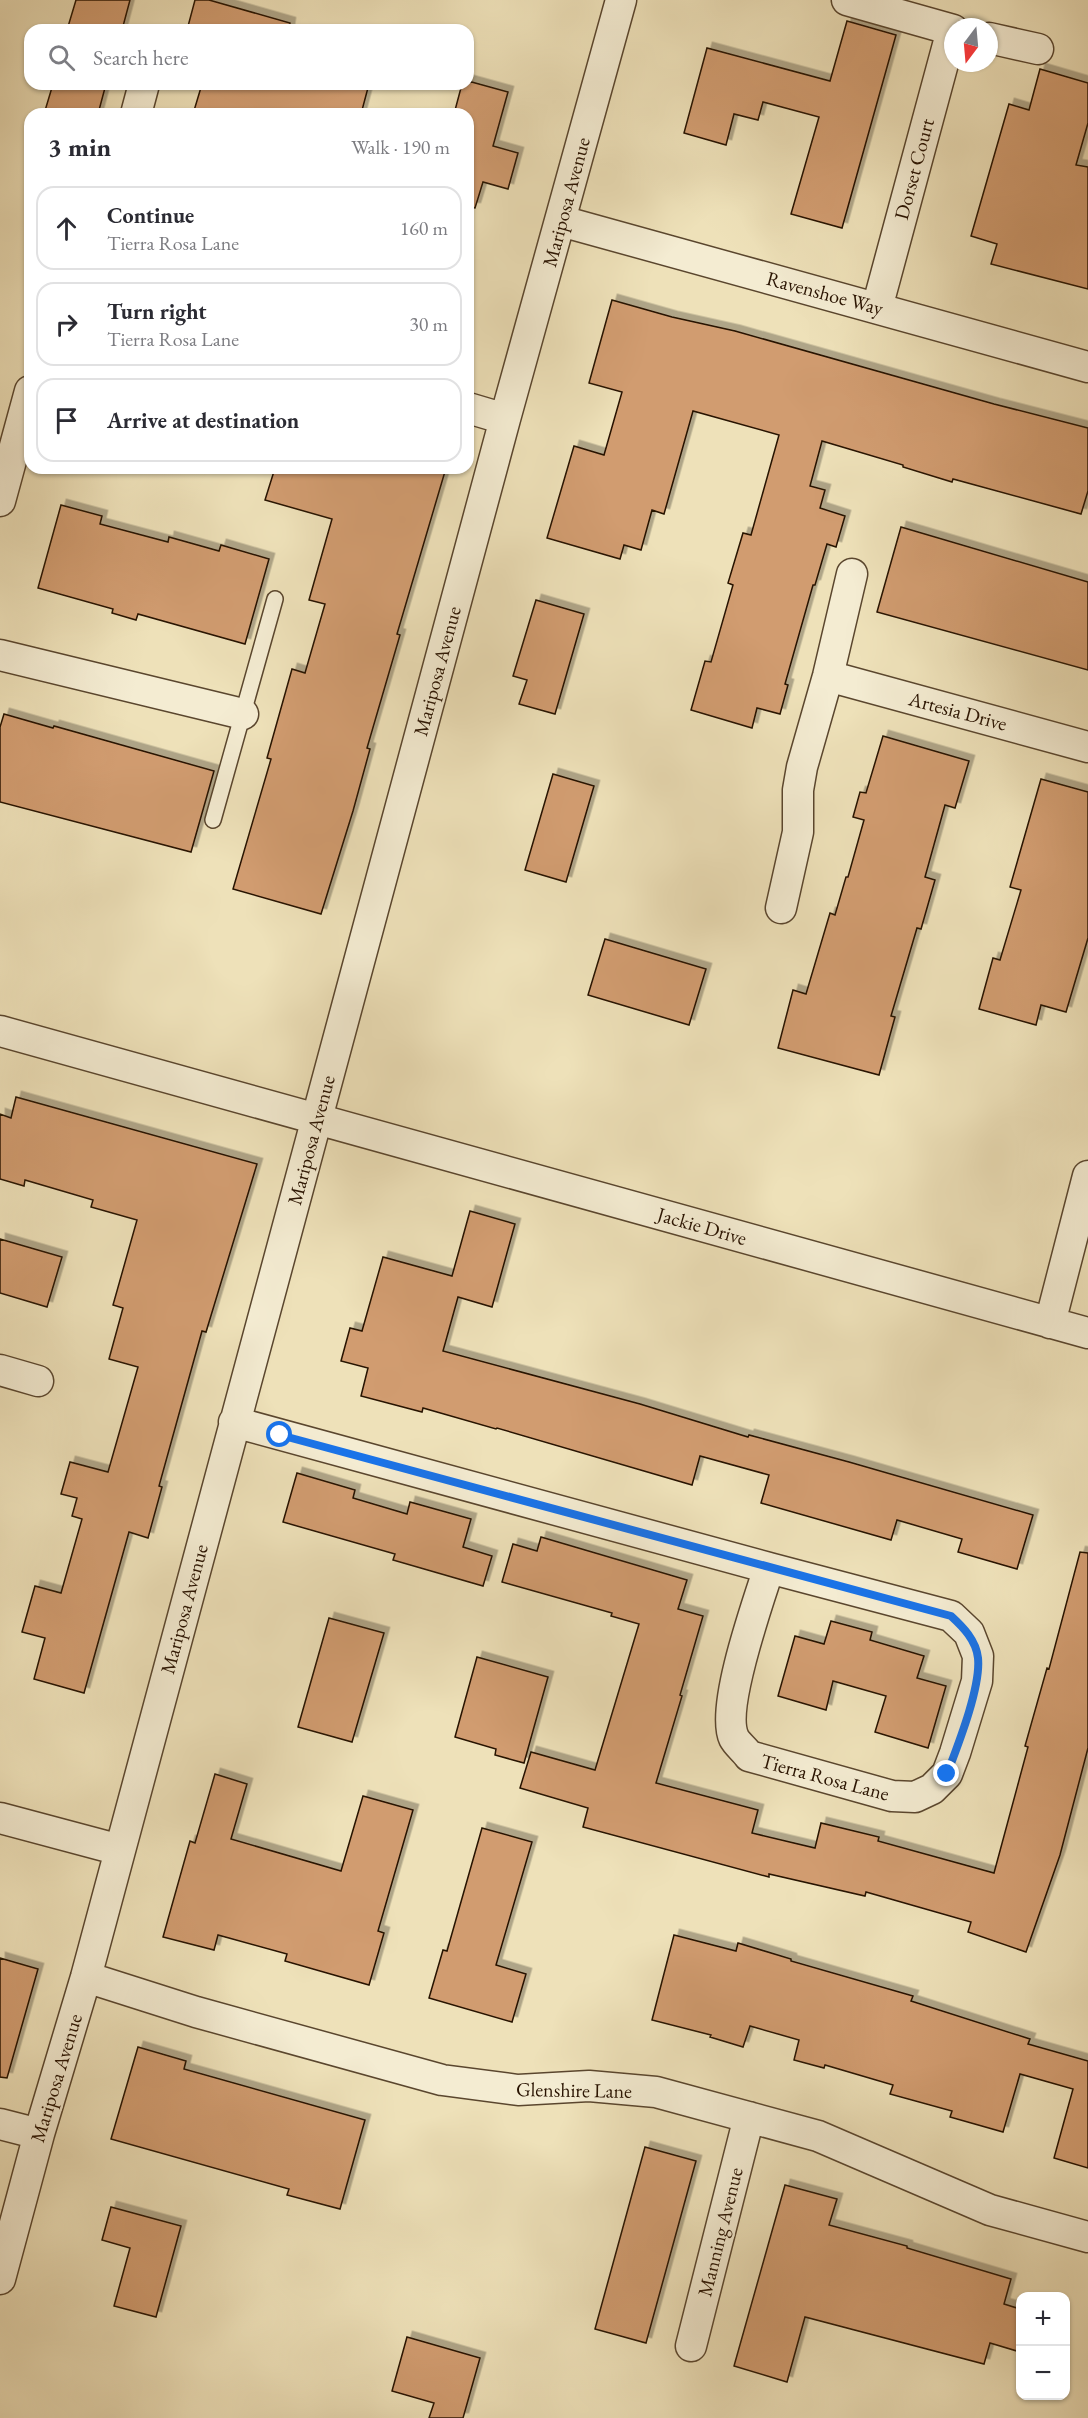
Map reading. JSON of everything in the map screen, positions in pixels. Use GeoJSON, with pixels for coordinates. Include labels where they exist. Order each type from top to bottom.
{"type":"FeatureCollection","features":[{"type":"Feature","properties":{"kind":"street","name":"Mariposa Avenue"},"geometry":{"type":"LineString","coordinates":[[0,2279],[39,2134],[86,1977],[234,1422],[621,0]]}},
{"type":"Feature","properties":{"kind":"street"},"geometry":{"type":"LineString","coordinates":[[847,0],[944,27]]}},
{"type":"Feature","properties":{"kind":"street"},"geometry":{"type":"LineString","coordinates":[[998,40],[1038,49]]}},
{"type":"Feature","properties":{"kind":"street","name":"Dorset Court"},"geometry":{"type":"LineString","coordinates":[[877,308],[944,63]]}},
{"type":"Feature","properties":{"kind":"street"},"geometry":{"type":"LineString","coordinates":[[138,108],[142,90]]}},
{"type":"Feature","properties":{"kind":"street","name":"Ravenshoe Way"},"geometry":{"type":"LineString","coordinates":[[561,221],[1088,367]]}},
{"type":"Feature","properties":{"kind":"street"},"geometry":{"type":"LineString","coordinates":[[0,501],[7,450],[24,406]]}},
{"type":"Feature","properties":{"kind":"street"},"geometry":{"type":"LineString","coordinates":[[474,410],[506,419]]}},
{"type":"Feature","properties":{"kind":"street"},"geometry":{"type":"LineString","coordinates":[[781,908],[798,832],[798,790],[802,767],[828,676],[852,574]]}},
{"type":"Feature","properties":{"kind":"street"},"geometry":{"type":"LineString","coordinates":[[0,655],[243,714]]}},
{"type":"Feature","properties":{"kind":"street","name":"Artesia Drive"},"geometry":{"type":"LineString","coordinates":[[828,676],[1088,747]]}},
{"type":"Feature","properties":{"kind":"street","name":"Jackie Drive"},"geometry":{"type":"LineString","coordinates":[[0,1030],[1088,1334]]}},
{"type":"Feature","properties":{"kind":"street"},"geometry":{"type":"LineString","coordinates":[[1050,1323],[1088,1176]]}},
{"type":"Feature","properties":{"kind":"street"},"geometry":{"type":"LineString","coordinates":[[0,1371],[38,1381]]}},
{"type":"Feature","properties":{"kind":"street","name":"Tierra Rosa Lane"},"geometry":{"type":"LineString","coordinates":[[234,1422],[951,1616],[969,1633],[978,1656],[977,1680],[947,1774],[932,1789],[915,1797],[892,1797],[749,1756],[734,1738],[729,1718],[732,1695],[769,1568]]}},
{"type":"Feature","properties":{"kind":"street"},"geometry":{"type":"LineString","coordinates":[[0,1818],[120,1850]]}},
{"type":"Feature","properties":{"kind":"street","name":"Glenshire Lane"},"geometry":{"type":"LineString","coordinates":[[86,1977],[208,2015],[442,2080],[518,2090],[589,2086],[656,2092],[818,2136],[990,2210],[1088,2237]]}},
{"type":"Feature","properties":{"kind":"street","name":"Manning Avenue"},"geometry":{"type":"LineString","coordinates":[[691,2346],[749,2117]]}},
{"type":"Feature","properties":{"kind":"street"},"geometry":{"type":"LineString","coordinates":[[0,2124],[39,2134]]}},
{"type":"Feature","properties":{"kind":"lane"},"geometry":{"type":"LineString","coordinates":[[213,820],[275,599]]}},
{"type":"Feature","properties":{"kind":"building"},"geometry":{"type":"Polygon","coordinates":[[[76,0],[130,0],[124,24],[69,24],[76,0]]]}},
{"type":"Feature","properties":{"kind":"building"},"geometry":{"type":"Polygon","coordinates":[[[195,0],[209,0],[290,23],[290,24],[189,24],[195,0]]]}},
{"type":"Feature","properties":{"kind":"building"},"geometry":{"type":"Polygon","coordinates":[[[847,21],[896,35],[842,228],[791,214],[819,117],[763,102],[758,120],[734,114],[726,145],[684,133],[707,48],[830,81],[847,21]]]}},
{"type":"Feature","properties":{"kind":"building"},"geometry":{"type":"Polygon","coordinates":[[[1040,69],[1088,83],[1088,123],[1076,165],[1088,167],[1088,289],[991,264],[997,244],[971,236],[1009,104],[1029,110],[1040,69]]]}},
{"type":"Feature","properties":{"kind":"building"},"geometry":{"type":"Polygon","coordinates":[[[474,83],[508,92],[493,146],[518,153],[508,189],[483,182],[475,208],[474,108],[456,108],[460,90],[474,90],[474,83]]]}},
{"type":"Feature","properties":{"kind":"building"},"geometry":{"type":"Polygon","coordinates":[[[51,90],[104,90],[100,108],[46,108],[51,90]]]}},
{"type":"Feature","properties":{"kind":"building"},"geometry":{"type":"Polygon","coordinates":[[[200,90],[367,90],[363,108],[195,108],[200,90]]]}},
{"type":"Feature","properties":{"kind":"building"},"geometry":{"type":"Polygon","coordinates":[[[612,300],[672,317],[735,331],[1088,428],[1088,491],[1081,514],[953,479],[952,482],[822,441],[810,486],[825,490],[820,508],[845,516],[836,547],[827,544],[815,585],[813,585],[785,684],[788,685],[780,714],[757,708],[752,728],[691,710],[705,661],[711,662],[733,585],[728,583],[743,533],[751,535],[779,435],[693,411],[664,514],[652,510],[641,550],[624,545],[620,559],[547,538],[574,446],[604,455],[622,392],[589,383],[612,300]]]}},
{"type":"Feature","properties":{"kind":"building"},"geometry":{"type":"Polygon","coordinates":[[[273,474],[444,474],[397,634],[400,635],[367,748],[370,749],[353,811],[321,914],[233,889],[271,759],[267,758],[292,669],[305,673],[325,604],[309,600],[332,519],[265,500],[273,474]]]}},
{"type":"Feature","properties":{"kind":"building"},"geometry":{"type":"Polygon","coordinates":[[[61,505],[102,516],[100,524],[168,542],[169,537],[219,551],[221,545],[269,559],[245,644],[138,614],[136,620],[112,613],[113,609],[38,588],[61,505]]]}},
{"type":"Feature","properties":{"kind":"building"},"geometry":{"type":"Polygon","coordinates":[[[901,527],[1088,582],[1088,670],[877,612],[901,527]]]}},
{"type":"Feature","properties":{"kind":"building"},"geometry":{"type":"Polygon","coordinates":[[[536,600],[584,614],[555,714],[519,704],[527,680],[513,676],[536,600]]]}},
{"type":"Feature","properties":{"kind":"building"},"geometry":{"type":"Polygon","coordinates":[[[4,714],[214,771],[191,852],[0,802],[0,727],[4,714]]]}},
{"type":"Feature","properties":{"kind":"building"},"geometry":{"type":"Polygon","coordinates":[[[883,736],[969,761],[955,808],[945,805],[925,877],[935,880],[921,929],[917,928],[891,1016],[895,1017],[879,1075],[778,1048],[793,990],[806,994],[830,913],[835,915],[846,877],[848,877],[864,820],[853,817],[860,792],[866,793],[883,736]]]}},
{"type":"Feature","properties":{"kind":"building"},"geometry":{"type":"Polygon","coordinates":[[[553,774],[594,786],[566,882],[525,870],[553,774]]]}},
{"type":"Feature","properties":{"kind":"building"},"geometry":{"type":"Polygon","coordinates":[[[1041,779],[1088,792],[1088,938],[1066,1012],[1041,1005],[1036,1025],[979,1009],[993,958],[1000,960],[1021,890],[1010,887],[1041,779]]]}},
{"type":"Feature","properties":{"kind":"building"},"geometry":{"type":"Polygon","coordinates":[[[605,939],[706,969],[689,1025],[588,995],[605,939]]]}},
{"type":"Feature","properties":{"kind":"building"},"geometry":{"type":"Polygon","coordinates":[[[16,1097],[257,1164],[206,1332],[202,1331],[159,1486],[162,1487],[148,1538],[129,1532],[84,1693],[34,1679],[45,1638],[22,1632],[35,1586],[61,1593],[82,1519],[72,1516],[77,1498],[61,1494],[70,1462],[108,1472],[138,1367],[109,1359],[123,1308],[113,1305],[137,1220],[91,1207],[93,1200],[25,1180],[24,1186],[0,1179],[0,1114],[11,1118],[16,1097]]]}},
{"type":"Feature","properties":{"kind":"building"},"geometry":{"type":"Polygon","coordinates":[[[470,1211],[515,1224],[492,1307],[458,1297],[443,1351],[1033,1515],[1017,1569],[958,1552],[962,1539],[897,1520],[891,1540],[761,1503],[769,1475],[700,1456],[692,1485],[423,1408],[422,1412],[361,1396],[368,1368],[341,1361],[350,1328],[362,1331],[383,1257],[452,1276],[470,1211]]]}},
{"type":"Feature","properties":{"kind":"building"},"geometry":{"type":"Polygon","coordinates":[[[0,1239],[62,1257],[47,1307],[0,1293],[0,1239]]]}},
{"type":"Feature","properties":{"kind":"building"},"geometry":{"type":"Polygon","coordinates":[[[297,1473],[355,1490],[353,1498],[407,1514],[410,1502],[471,1519],[463,1547],[492,1556],[483,1586],[393,1560],[395,1554],[283,1522],[297,1473]]]}},
{"type":"Feature","properties":{"kind":"building"},"geometry":{"type":"Polygon","coordinates":[[[541,1537],[687,1580],[678,1609],[703,1616],[656,1783],[758,1810],[752,1833],[815,1848],[821,1823],[879,1837],[878,1841],[994,1873],[1028,1747],[1025,1746],[1047,1668],[1049,1669],[1080,1552],[1088,1553],[1088,1748],[1060,1855],[1026,1952],[968,1932],[971,1922],[866,1892],[865,1896],[769,1874],[769,1877],[583,1827],[588,1808],[520,1788],[531,1752],[595,1770],[639,1624],[611,1616],[612,1613],[502,1582],[513,1544],[537,1551],[541,1537]]]}},
{"type":"Feature","properties":{"kind":"building"},"geometry":{"type":"Polygon","coordinates":[[[329,1618],[384,1633],[352,1742],[298,1727],[329,1618]]]}},
{"type":"Feature","properties":{"kind":"building"},"geometry":{"type":"Polygon","coordinates":[[[831,1621],[872,1632],[870,1640],[924,1656],[917,1678],[946,1686],[928,1748],[875,1732],[886,1696],[833,1681],[826,1710],[778,1696],[795,1636],[824,1644],[831,1621]]]}},
{"type":"Feature","properties":{"kind":"building"},"geometry":{"type":"Polygon","coordinates":[[[477,1657],[548,1677],[524,1763],[495,1755],[496,1749],[455,1737],[477,1657]]]}},
{"type":"Feature","properties":{"kind":"building"},"geometry":{"type":"Polygon","coordinates":[[[215,1774],[247,1784],[231,1839],[341,1871],[363,1796],[413,1810],[378,1931],[384,1933],[369,1985],[285,1961],[287,1954],[218,1935],[214,1950],[163,1937],[190,1841],[195,1843],[215,1774]]]}},
{"type":"Feature","properties":{"kind":"building"},"geometry":{"type":"Polygon","coordinates":[[[482,1828],[532,1842],[496,1965],[526,1974],[512,2022],[429,1998],[443,1950],[447,1951],[482,1828]]]}},
{"type":"Feature","properties":{"kind":"building"},"geometry":{"type":"Polygon","coordinates":[[[674,1935],[736,1951],[738,1943],[791,1959],[791,1961],[913,1996],[911,2001],[1030,2039],[1028,2044],[1088,2061],[1088,2168],[1054,2158],[1073,2089],[1020,2074],[1003,2132],[950,2117],[952,2111],[890,2094],[893,2085],[825,2065],[824,2068],[794,2060],[799,2040],[750,2026],[743,2047],[710,2037],[711,2035],[652,2020],[674,1935]]]}},
{"type":"Feature","properties":{"kind":"building"},"geometry":{"type":"Polygon","coordinates":[[[0,1958],[38,1969],[7,2078],[0,2077],[0,1958]]]}},
{"type":"Feature","properties":{"kind":"building"},"geometry":{"type":"Polygon","coordinates":[[[138,2047],[186,2061],[184,2069],[365,2120],[340,2209],[287,2195],[289,2189],[111,2139],[138,2047]]]}},
{"type":"Feature","properties":{"kind":"building"},"geometry":{"type":"Polygon","coordinates":[[[645,2147],[696,2161],[646,2343],[595,2329],[645,2147]]]}},
{"type":"Feature","properties":{"kind":"building"},"geometry":{"type":"Polygon","coordinates":[[[785,2185],[837,2199],[829,2225],[907,2246],[907,2248],[1011,2279],[1004,2304],[1016,2308],[1016,2351],[990,2343],[984,2364],[805,2317],[787,2382],[734,2366],[785,2185]]]}},
{"type":"Feature","properties":{"kind":"building"},"geometry":{"type":"Polygon","coordinates":[[[111,2207],[181,2226],[156,2317],[114,2306],[130,2248],[102,2240],[111,2207]]]}},
{"type":"Feature","properties":{"kind":"building"},"geometry":{"type":"Polygon","coordinates":[[[407,2337],[480,2358],[463,2418],[429,2418],[434,2403],[392,2391],[407,2337]]]}},
{"type":"Feature","properties":{"kind":"route"},"geometry":{"type":"LineString","coordinates":[[280,1435],[951,1616],[969,1633],[978,1656],[977,1680],[947,1774]]}}]}
